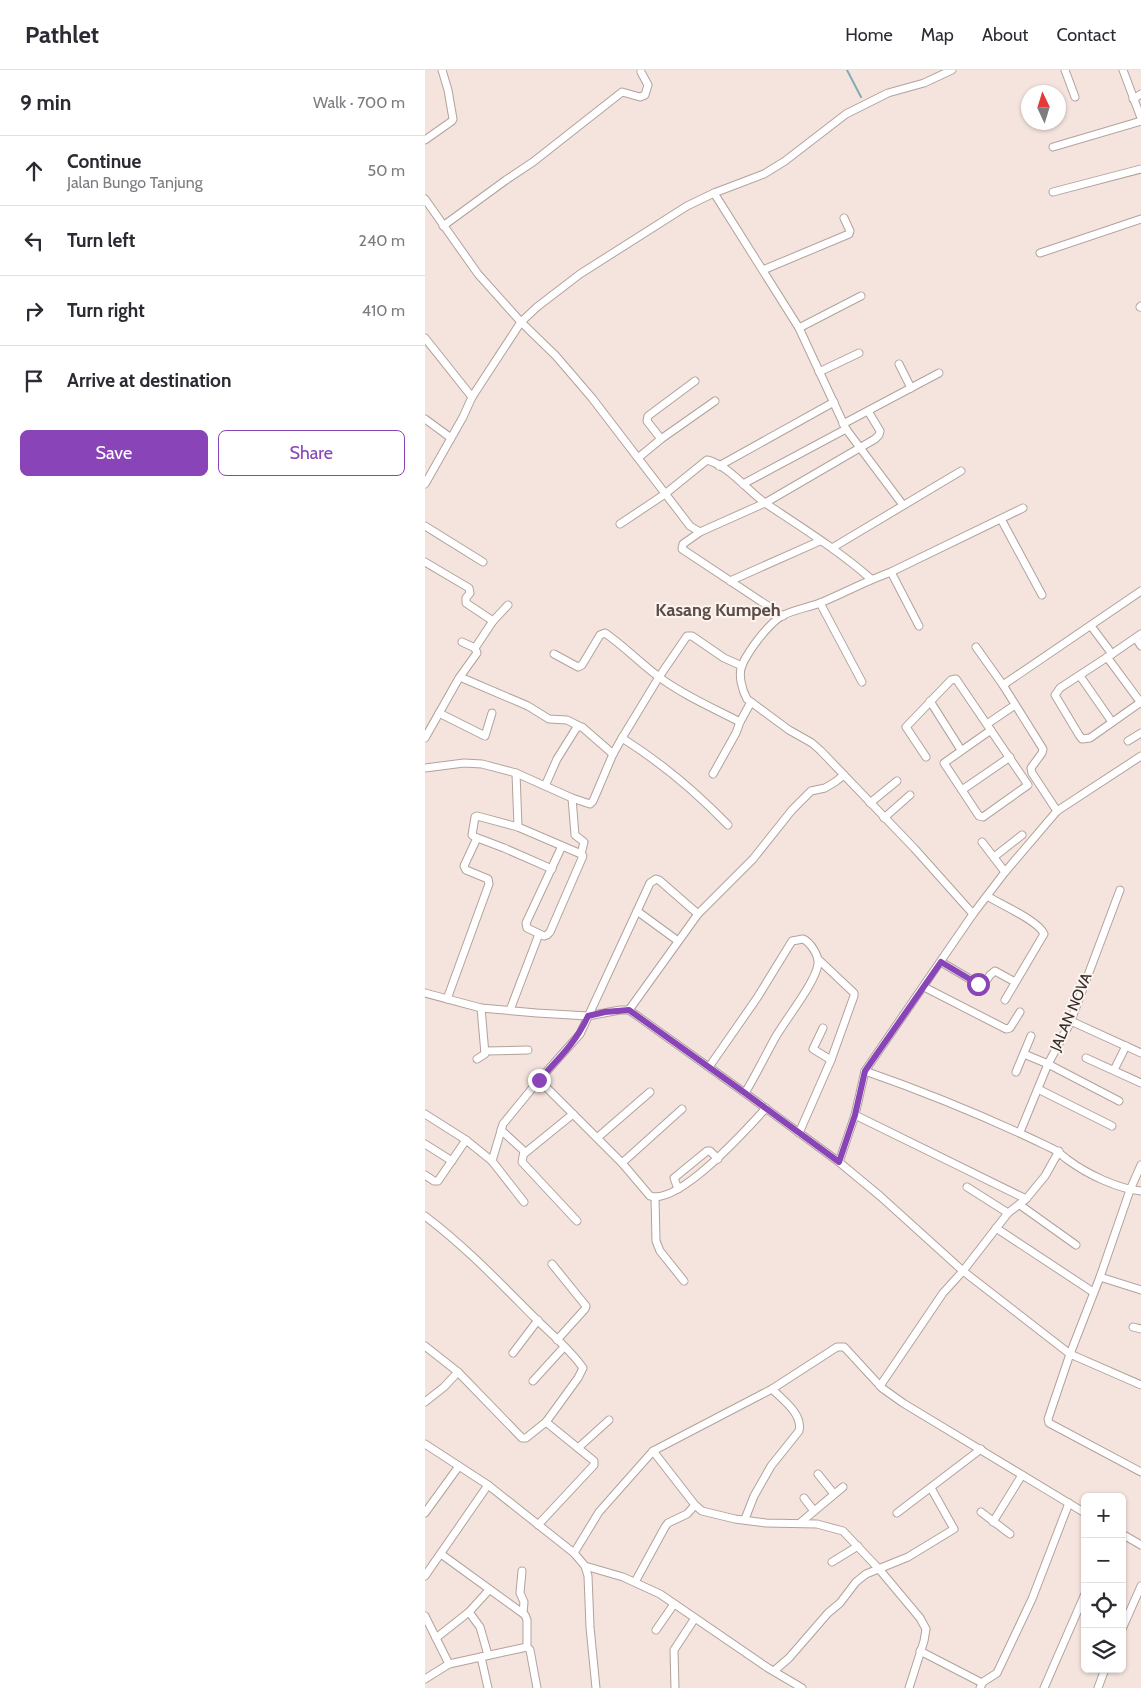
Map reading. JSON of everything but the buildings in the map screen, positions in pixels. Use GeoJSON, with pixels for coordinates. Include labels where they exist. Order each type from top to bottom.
{"type":"FeatureCollection","features":[{"type":"Feature","properties":{"kind":"street"},"geometry":{"type":"LineString","coordinates":[[425,140],[453,119],[442,70]]}},
{"type":"Feature","properties":{"kind":"street"},"geometry":{"type":"LineString","coordinates":[[425,484],[472,397],[521,322],[537,306],[580,274],[687,206],[714,193],[764,174],[785,161],[845,114],[888,93],[924,83],[952,70]]}},
{"type":"Feature","properties":{"kind":"street"},"geometry":{"type":"LineString","coordinates":[[1065,70],[1075,97]]}},
{"type":"Feature","properties":{"kind":"street"},"geometry":{"type":"LineString","coordinates":[[1053,147],[1141,120],[1123,70]]}},
{"type":"Feature","properties":{"kind":"street"},"geometry":{"type":"LineString","coordinates":[[443,226],[533,162],[622,92],[640,97],[645,94],[648,85],[641,72]]}},
{"type":"Feature","properties":{"kind":"street"},"geometry":{"type":"LineString","coordinates":[[1133,99],[1141,94]]}},
{"type":"Feature","properties":{"kind":"street"},"geometry":{"type":"LineString","coordinates":[[1053,192],[1141,169]]}},
{"type":"Feature","properties":{"kind":"street"},"geometry":{"type":"LineString","coordinates":[[714,193],[799,328],[845,427],[903,505]]}},
{"type":"Feature","properties":{"kind":"street"},"geometry":{"type":"LineString","coordinates":[[425,200],[478,274],[521,322],[556,356],[690,526],[700,532]]}},
{"type":"Feature","properties":{"kind":"street"},"geometry":{"type":"LineString","coordinates":[[763,270],[849,234],[850,231],[844,218]]}},
{"type":"Feature","properties":{"kind":"street"},"geometry":{"type":"LineString","coordinates":[[1040,253],[1141,220]]}},
{"type":"Feature","properties":{"kind":"street"},"geometry":{"type":"LineString","coordinates":[[799,328],[861,296]]}},
{"type":"Feature","properties":{"kind":"street"},"geometry":{"type":"LineString","coordinates":[[425,338],[472,397]]}},
{"type":"Feature","properties":{"kind":"street"},"geometry":{"type":"LineString","coordinates":[[819,372],[859,353]]}},
{"type":"Feature","properties":{"kind":"street"},"geometry":{"type":"LineString","coordinates":[[899,364],[911,388]]}},
{"type":"Feature","properties":{"kind":"street"},"geometry":{"type":"LineString","coordinates":[[743,484],[845,427],[868,411],[939,373]]}},
{"type":"Feature","properties":{"kind":"street"},"geometry":{"type":"LineString","coordinates":[[661,439],[647,421],[648,416],[695,381]]}},
{"type":"Feature","properties":{"kind":"street"},"geometry":{"type":"LineString","coordinates":[[638,458],[661,439],[715,401]]}},
{"type":"Feature","properties":{"kind":"street"},"geometry":{"type":"LineString","coordinates":[[719,466],[834,402]]}},
{"type":"Feature","properties":{"kind":"street"},"geometry":{"type":"LineString","coordinates":[[783,616],[682,549],[683,544],[700,532],[765,503],[879,435],[880,430],[868,411]]}},
{"type":"Feature","properties":{"kind":"street"},"geometry":{"type":"LineString","coordinates":[[425,418],[451,438]]}},
{"type":"Feature","properties":{"kind":"street"},"geometry":{"type":"LineString","coordinates":[[620,524],[665,494],[702,462],[707,460],[719,466],[765,503],[776,508],[820,541],[833,548],[871,579]]}},
{"type":"Feature","properties":{"kind":"street"},"geometry":{"type":"LineString","coordinates":[[833,548],[961,471]]}},
{"type":"Feature","properties":{"kind":"street"},"geometry":{"type":"LineString","coordinates":[[973,914],[914,848],[812,743],[789,730],[751,702],[743,693],[742,666],[767,628],[783,616],[820,603],[871,579],[891,572],[1023,508]]}},
{"type":"Feature","properties":{"kind":"street"},"geometry":{"type":"LineString","coordinates":[[1001,519],[1042,595]]}},
{"type":"Feature","properties":{"kind":"street"},"geometry":{"type":"LineString","coordinates":[[425,526],[483,562]]}},
{"type":"Feature","properties":{"kind":"street"},"geometry":{"type":"LineString","coordinates":[[729,581],[820,541]]}},
{"type":"Feature","properties":{"kind":"street"},"geometry":{"type":"LineString","coordinates":[[425,562],[469,588],[470,593],[466,598],[466,603],[493,621]]}},
{"type":"Feature","properties":{"kind":"street"},"geometry":{"type":"LineString","coordinates":[[891,572],[919,626]]}},
{"type":"Feature","properties":{"kind":"street"},"geometry":{"type":"LineString","coordinates":[[1003,685],[1141,591]]}},
{"type":"Feature","properties":{"kind":"street"},"geometry":{"type":"LineString","coordinates":[[820,603],[862,682]]}},
{"type":"Feature","properties":{"kind":"street"},"geometry":{"type":"LineString","coordinates":[[475,648],[493,621],[507,605]]}},
{"type":"Feature","properties":{"kind":"street"},"geometry":{"type":"LineString","coordinates":[[1091,626],[1110,656],[1140,700],[1090,738],[1082,739],[1055,695],[1060,688],[1080,676],[1110,656],[1138,636],[1141,646]]}},
{"type":"Feature","properties":{"kind":"street"},"geometry":{"type":"LineString","coordinates":[[554,654],[579,667],[600,635],[605,632],[659,677],[740,722]]}},
{"type":"Feature","properties":{"kind":"street"},"geometry":{"type":"LineString","coordinates":[[425,768],[464,763],[482,764],[516,773],[571,798],[590,804],[622,738],[659,677],[687,636],[692,636],[724,658],[742,666]]}},
{"type":"Feature","properties":{"kind":"street"},"geometry":{"type":"LineString","coordinates":[[425,738],[461,676],[477,653],[475,648],[462,642]]}},
{"type":"Feature","properties":{"kind":"street"},"geometry":{"type":"LineString","coordinates":[[976,647],[1003,685],[1043,749],[1043,753],[1031,768],[1032,773],[1057,811]]}},
{"type":"Feature","properties":{"kind":"street"},"geometry":{"type":"LineString","coordinates":[[461,676],[528,706],[549,719],[563,719],[583,727],[613,754]]}},
{"type":"Feature","properties":{"kind":"street"},"geometry":{"type":"LineString","coordinates":[[1080,676],[1112,722]]}},
{"type":"Feature","properties":{"kind":"street"},"geometry":{"type":"LineString","coordinates":[[926,757],[906,727],[951,680],[956,679],[989,727],[1027,783],[1027,787],[981,817],[944,763],[961,750],[989,727],[1015,705]]}},
{"type":"Feature","properties":{"kind":"street"},"geometry":{"type":"LineString","coordinates":[[930,701],[961,750]]}},
{"type":"Feature","properties":{"kind":"street"},"geometry":{"type":"LineString","coordinates":[[713,774],[751,702]]}},
{"type":"Feature","properties":{"kind":"street"},"geometry":{"type":"LineString","coordinates":[[439,713],[485,736],[492,713]]}},
{"type":"Feature","properties":{"kind":"street"},"geometry":{"type":"LineString","coordinates":[[545,786],[557,759],[579,726]]}},
{"type":"Feature","properties":{"kind":"street"},"geometry":{"type":"LineString","coordinates":[[1128,741],[1141,733]]}},
{"type":"Feature","properties":{"kind":"street"},"geometry":{"type":"LineString","coordinates":[[622,738],[654,758],[701,797],[728,826]]}},
{"type":"Feature","properties":{"kind":"street"},"geometry":{"type":"LineString","coordinates":[[839,1162],[855,1115],[865,1071],[973,914],[1005,872],[1057,811],[1141,756]]}},
{"type":"Feature","properties":{"kind":"street"},"geometry":{"type":"LineString","coordinates":[[962,790],[1010,758]]}},
{"type":"Feature","properties":{"kind":"street"},"geometry":{"type":"LineString","coordinates":[[516,773],[518,827]]}},
{"type":"Feature","properties":{"kind":"street"},"geometry":{"type":"LineString","coordinates":[[629,1010],[699,914],[753,859],[807,794],[811,791],[825,788],[844,775]]}},
{"type":"Feature","properties":{"kind":"street"},"geometry":{"type":"LineString","coordinates":[[870,803],[897,781]]}},
{"type":"Feature","properties":{"kind":"street"},"geometry":{"type":"LineString","coordinates":[[884,818],[910,795]]}},
{"type":"Feature","properties":{"kind":"street"},"geometry":{"type":"LineString","coordinates":[[562,846],[526,923],[527,928],[539,934],[547,935],[550,932],[583,857],[581,854],[584,842],[575,835],[571,798]]}},
{"type":"Feature","properties":{"kind":"street"},"geometry":{"type":"LineString","coordinates":[[551,869],[472,835],[475,817],[518,827],[581,854]]}},
{"type":"Feature","properties":{"kind":"street"},"geometry":{"type":"LineString","coordinates":[[994,857],[1022,834]]}},
{"type":"Feature","properties":{"kind":"street"},"geometry":{"type":"LineString","coordinates":[[447,999],[489,884],[488,879],[466,870],[465,866],[477,838]]}},
{"type":"Feature","properties":{"kind":"street"},"geometry":{"type":"LineString","coordinates":[[982,842],[1005,872]]}},
{"type":"Feature","properties":{"kind":"street"},"geometry":{"type":"LineString","coordinates":[[492,1161],[503,1124],[575,1040],[650,882],[656,879],[699,914]]}},
{"type":"Feature","properties":{"kind":"street","name":"JALAN NOVA"},"geometry":{"type":"LineString","coordinates":[[1020,1132],[1048,1064],[1070,1023],[1121,890]]}},
{"type":"Feature","properties":{"kind":"street"},"geometry":{"type":"LineString","coordinates":[[987,896],[1037,925],[1044,932],[1005,1000]]}},
{"type":"Feature","properties":{"kind":"street"},"geometry":{"type":"LineString","coordinates":[[637,911],[678,941]]}},
{"type":"Feature","properties":{"kind":"street"},"geometry":{"type":"LineString","coordinates":[[510,1010],[539,934]]}},
{"type":"Feature","properties":{"kind":"street"},"geometry":{"type":"LineString","coordinates":[[709,1067],[757,998],[792,941],[803,938],[809,942],[818,959],[854,992],[854,996],[831,1060],[799,1134]]}},
{"type":"Feature","properties":{"kind":"street"},"geometry":{"type":"LineString","coordinates":[[745,1093],[760,1069],[775,1038],[817,970],[818,959]]}},
{"type":"Feature","properties":{"kind":"street"},"geometry":{"type":"LineString","coordinates":[[941,962],[980,985],[984,984],[990,974],[995,972],[1015,982]]}},
{"type":"Feature","properties":{"kind":"street"},"geometry":{"type":"LineString","coordinates":[[924,987],[1006,1029],[1010,1028],[1020,1012]]}},
{"type":"Feature","properties":{"kind":"street"},"geometry":{"type":"LineString","coordinates":[[425,992],[481,1008],[588,1016],[629,1010],[839,1162],[880,1196],[963,1271],[1070,1354],[1141,1385]]}},
{"type":"Feature","properties":{"kind":"street"},"geometry":{"type":"LineString","coordinates":[[477,1059],[483,1057],[485,1051],[481,1008]]}},
{"type":"Feature","properties":{"kind":"street"},"geometry":{"type":"LineString","coordinates":[[1070,1023],[1073,1022],[1141,1054]]}},
{"type":"Feature","properties":{"kind":"street"},"geometry":{"type":"LineString","coordinates":[[823,1028],[813,1049],[831,1060]]}},
{"type":"Feature","properties":{"kind":"street"},"geometry":{"type":"LineString","coordinates":[[1016,1072],[1031,1036]]}},
{"type":"Feature","properties":{"kind":"street"},"geometry":{"type":"LineString","coordinates":[[1114,1070],[1126,1046]]}},
{"type":"Feature","properties":{"kind":"street"},"geometry":{"type":"LineString","coordinates":[[485,1051],[528,1050]]}},
{"type":"Feature","properties":{"kind":"street"},"geometry":{"type":"LineString","coordinates":[[1024,1054],[1048,1064],[1119,1101]]}},
{"type":"Feature","properties":{"kind":"street"},"geometry":{"type":"LineString","coordinates":[[1086,1058],[1141,1083]]}},
{"type":"Feature","properties":{"kind":"street"},"geometry":{"type":"LineString","coordinates":[[865,1071],[911,1087],[1020,1132],[1059,1151],[1068,1160],[1103,1180],[1129,1190],[1141,1191]]}},
{"type":"Feature","properties":{"kind":"street"},"geometry":{"type":"LineString","coordinates":[[539,1080],[622,1163],[650,1196],[655,1198],[668,1195],[678,1189],[718,1159],[766,1108]]}},
{"type":"Feature","properties":{"kind":"street"},"geometry":{"type":"LineString","coordinates":[[1038,1088],[1112,1126]]}},
{"type":"Feature","properties":{"kind":"street"},"geometry":{"type":"LineString","coordinates":[[597,1138],[650,1092]]}},
{"type":"Feature","properties":{"kind":"street"},"geometry":{"type":"LineString","coordinates":[[622,1163],[682,1109]]}},
{"type":"Feature","properties":{"kind":"street"},"geometry":{"type":"LineString","coordinates":[[425,1114],[466,1140],[492,1161],[524,1202]]}},
{"type":"Feature","properties":{"kind":"street"},"geometry":{"type":"LineString","coordinates":[[573,1114],[525,1153],[522,1162],[577,1221]]}},
{"type":"Feature","properties":{"kind":"street"},"geometry":{"type":"LineString","coordinates":[[855,1115],[1026,1199]]}},
{"type":"Feature","properties":{"kind":"street"},"geometry":{"type":"LineString","coordinates":[[501,1130],[525,1153]]}},
{"type":"Feature","properties":{"kind":"street"},"geometry":{"type":"LineString","coordinates":[[425,1175],[437,1182],[466,1140]]}},
{"type":"Feature","properties":{"kind":"street"},"geometry":{"type":"LineString","coordinates":[[425,1144],[452,1160]]}},
{"type":"Feature","properties":{"kind":"street"},"geometry":{"type":"LineString","coordinates":[[678,1189],[674,1178],[707,1151],[710,1151],[718,1159]]}},
{"type":"Feature","properties":{"kind":"street"},"geometry":{"type":"LineString","coordinates":[[880,1386],[943,1293],[963,1271],[1008,1212],[1026,1199],[1045,1176],[1059,1151]]}},
{"type":"Feature","properties":{"kind":"street"},"geometry":{"type":"LineString","coordinates":[[1141,1165],[1129,1190],[1100,1277],[1070,1354],[1048,1419],[1049,1423],[1141,1472]]}},
{"type":"Feature","properties":{"kind":"street"},"geometry":{"type":"LineString","coordinates":[[967,1187],[1008,1212]]}},
{"type":"Feature","properties":{"kind":"street"},"geometry":{"type":"LineString","coordinates":[[655,1198],[656,1241],[660,1251],[684,1281]]}},
{"type":"Feature","properties":{"kind":"street"},"geometry":{"type":"LineString","coordinates":[[1019,1205],[1076,1245]]}},
{"type":"Feature","properties":{"kind":"street"},"geometry":{"type":"LineString","coordinates":[[425,1216],[445,1231],[537,1320],[583,1368],[579,1378],[546,1422],[526,1438],[522,1438],[458,1372],[425,1346]]}},
{"type":"Feature","properties":{"kind":"street"},"geometry":{"type":"LineString","coordinates":[[996,1228],[1093,1292]]}},
{"type":"Feature","properties":{"kind":"street"},"geometry":{"type":"LineString","coordinates":[[552,1264],[587,1306],[557,1340]]}},
{"type":"Feature","properties":{"kind":"street"},"geometry":{"type":"LineString","coordinates":[[1100,1277],[1141,1290]]}},
{"type":"Feature","properties":{"kind":"street"},"geometry":{"type":"LineString","coordinates":[[513,1353],[537,1320]]}},
{"type":"Feature","properties":{"kind":"street"},"geometry":{"type":"LineString","coordinates":[[533,1382],[564,1347]]}},
{"type":"Feature","properties":{"kind":"street"},"geometry":{"type":"LineString","coordinates":[[574,1552],[599,1512],[653,1450],[772,1389],[837,1347],[844,1347],[880,1386],[903,1403],[1081,1510]]}},
{"type":"Feature","properties":{"kind":"street"},"geometry":{"type":"LineString","coordinates":[[425,1402],[444,1387],[458,1372]]}},
{"type":"Feature","properties":{"kind":"street"},"geometry":{"type":"LineString","coordinates":[[745,1519],[754,1496],[771,1466],[799,1431],[799,1418],[772,1389]]}},
{"type":"Feature","properties":{"kind":"street"},"geometry":{"type":"LineString","coordinates":[[578,1448],[609,1420]]}},
{"type":"Feature","properties":{"kind":"street"},"geometry":{"type":"LineString","coordinates":[[538,1525],[594,1466],[594,1461],[546,1422]]}},
{"type":"Feature","properties":{"kind":"street"},"geometry":{"type":"LineString","coordinates":[[425,1444],[488,1485],[574,1552],[585,1566],[588,1576],[589,1627],[596,1688]]}},
{"type":"Feature","properties":{"kind":"street"},"geometry":{"type":"LineString","coordinates":[[653,1450],[695,1505],[703,1511],[719,1516],[766,1523],[824,1525],[843,1531],[879,1569],[923,1622],[927,1634],[909,1688]]}},
{"type":"Feature","properties":{"kind":"street"},"geometry":{"type":"LineString","coordinates":[[897,1513],[981,1450]]}},
{"type":"Feature","properties":{"kind":"street"},"geometry":{"type":"LineString","coordinates":[[425,1513],[459,1466]]}},
{"type":"Feature","properties":{"kind":"street"},"geometry":{"type":"LineString","coordinates":[[818,1474],[834,1494]]}},
{"type":"Feature","properties":{"kind":"street"},"geometry":{"type":"LineString","coordinates":[[993,1522],[1022,1475]]}},
{"type":"Feature","properties":{"kind":"street"},"geometry":{"type":"LineString","coordinates":[[425,1576],[488,1485]]}},
{"type":"Feature","properties":{"kind":"street"},"geometry":{"type":"LineString","coordinates":[[800,1523],[843,1488]]}},
{"type":"Feature","properties":{"kind":"street"},"geometry":{"type":"LineString","coordinates":[[774,1670],[789,1658],[840,1603],[856,1582],[866,1574],[908,1557],[954,1528],[931,1488]]}},
{"type":"Feature","properties":{"kind":"street"},"geometry":{"type":"LineString","coordinates":[[804,1498],[814,1510]]}},
{"type":"Feature","properties":{"kind":"street"},"geometry":{"type":"LineString","coordinates":[[920,1651],[981,1686],[997,1673],[1032,1599],[1069,1503]]}},
{"type":"Feature","properties":{"kind":"street"},"geometry":{"type":"LineString","coordinates":[[635,1582],[668,1523],[687,1514],[695,1505]]}},
{"type":"Feature","properties":{"kind":"street"},"geometry":{"type":"LineString","coordinates":[[981,1512],[1010,1534]]}},
{"type":"Feature","properties":{"kind":"street"},"geometry":{"type":"LineString","coordinates":[[1126,1536],[1141,1545]]}},
{"type":"Feature","properties":{"kind":"street"},"geometry":{"type":"LineString","coordinates":[[832,1562],[858,1546]]}},
{"type":"Feature","properties":{"kind":"street"},"geometry":{"type":"LineString","coordinates":[[441,1554],[523,1613],[527,1620],[527,1647],[530,1650],[537,1688]]}},
{"type":"Feature","properties":{"kind":"street"},"geometry":{"type":"LineString","coordinates":[[585,1566],[635,1582],[660,1594],[802,1688]]}},
{"type":"Feature","properties":{"kind":"street"},"geometry":{"type":"LineString","coordinates":[[523,1571],[519,1592],[524,1602],[523,1613]]}},
{"type":"Feature","properties":{"kind":"street"},"geometry":{"type":"LineString","coordinates":[[1122,1628],[1141,1588]]}},
{"type":"Feature","properties":{"kind":"street"},"geometry":{"type":"LineString","coordinates":[[436,1638],[469,1612],[489,1590]]}},
{"type":"Feature","properties":{"kind":"street"},"geometry":{"type":"LineString","coordinates":[[1044,1688],[1081,1603]]}},
{"type":"Feature","properties":{"kind":"street"},"geometry":{"type":"LineString","coordinates":[[656,1630],[674,1604]]}},
{"type":"Feature","properties":{"kind":"street"},"geometry":{"type":"LineString","coordinates":[[469,1612],[480,1627],[485,1656],[487,1688]]}},
{"type":"Feature","properties":{"kind":"street"},"geometry":{"type":"LineString","coordinates":[[425,1616],[449,1664]]}},
{"type":"Feature","properties":{"kind":"street"},"geometry":{"type":"LineString","coordinates":[[675,1688],[674,1650],[695,1618]]}},
{"type":"Feature","properties":{"kind":"street"},"geometry":{"type":"LineString","coordinates":[[425,1679],[449,1664],[527,1647]]}},
{"type":"Feature","properties":{"kind":"street"},"geometry":{"type":"LineString","coordinates":[[1098,1688],[1104,1673]]}},
{"type":"Feature","properties":{"kind":"waterway"},"geometry":{"type":"LineString","coordinates":[[847,70],[861,97]]}},
{"type":"Feature","properties":{"kind":"district","name":"Kasang Kumpeh"},"geometry":{"type":"Point","coordinates":[718,610]}},
{"type":"Feature","properties":{"kind":"route"},"geometry":{"type":"LineString","coordinates":[[539,1080],[580,1034],[588,1016],[629,1010],[839,1162],[855,1115],[865,1071],[941,962],[978,984]]}}]}
